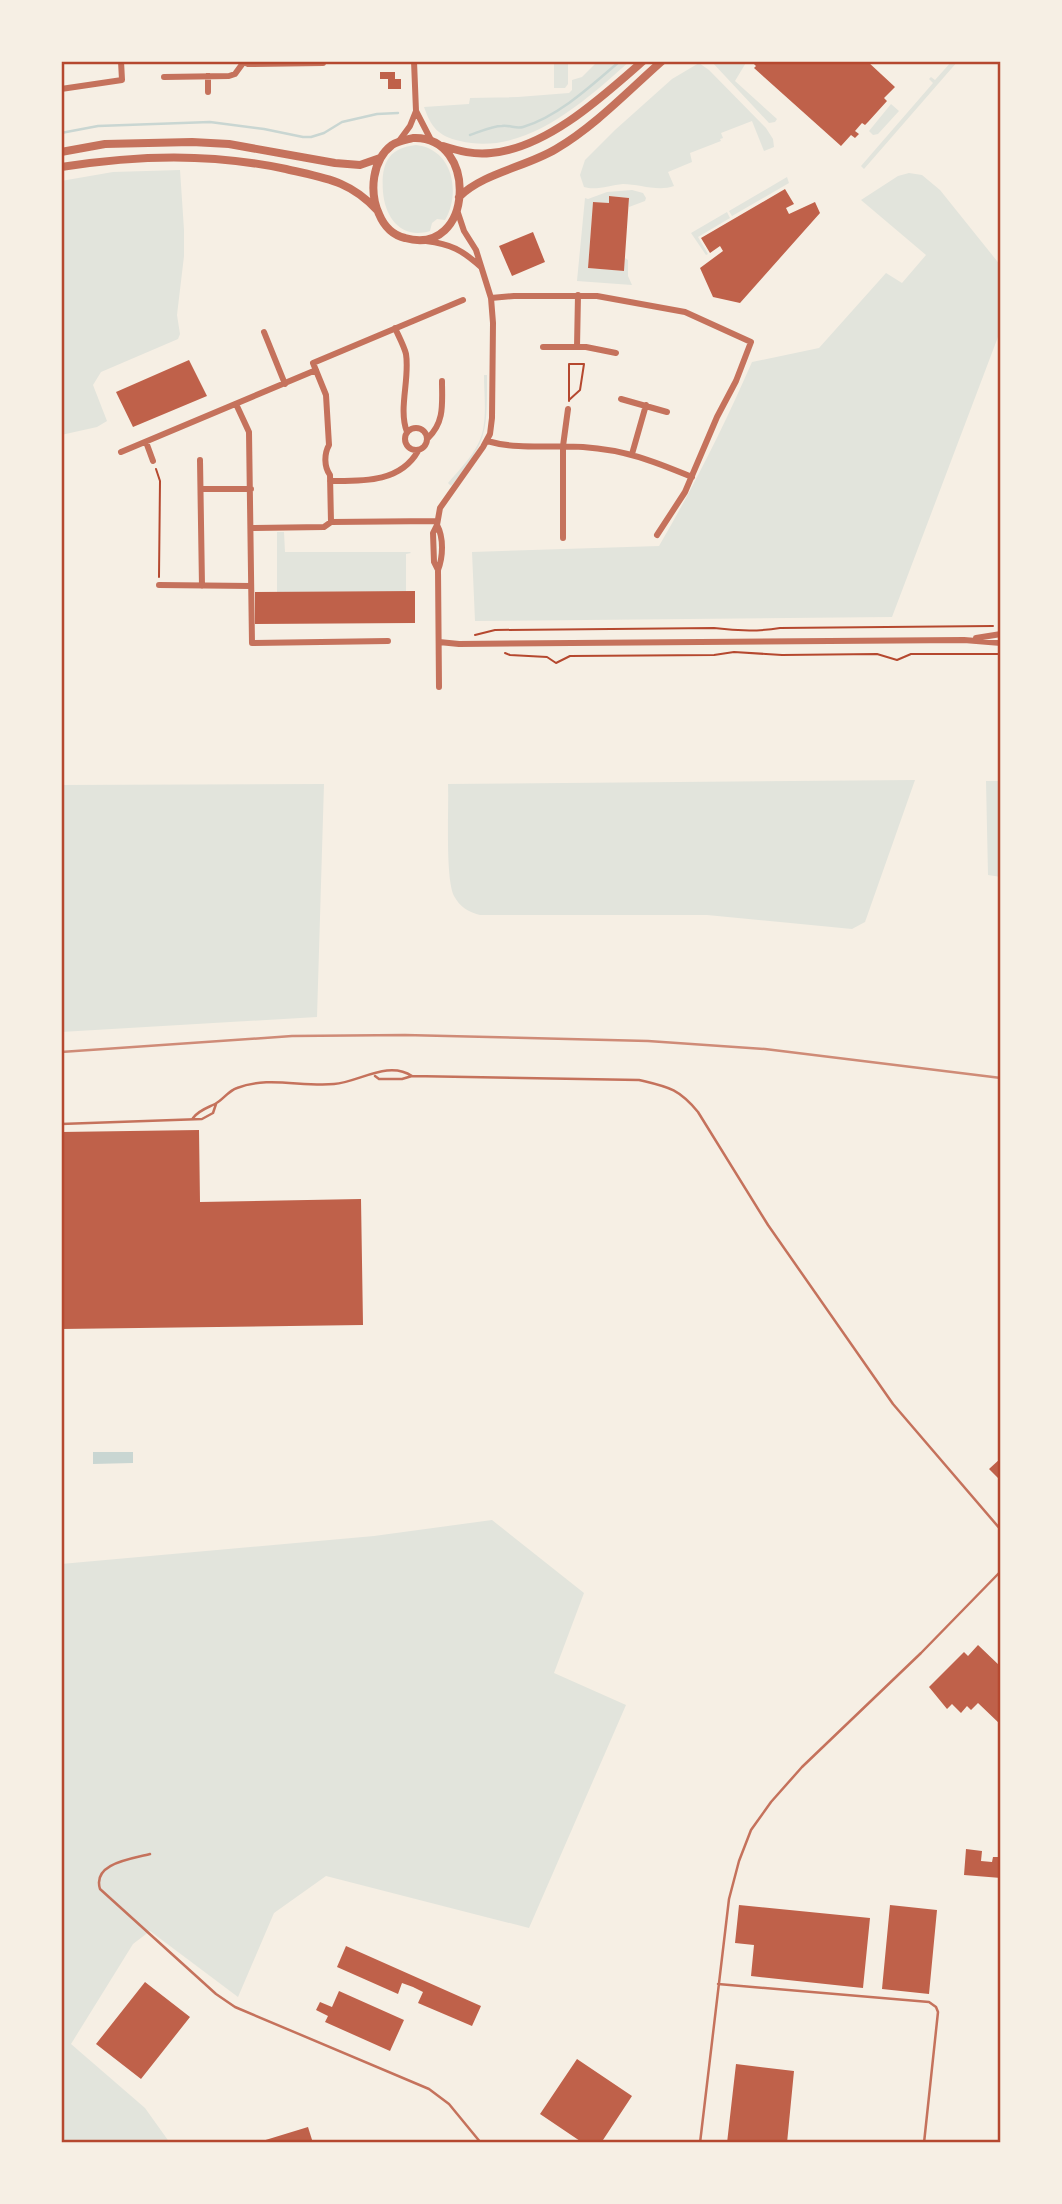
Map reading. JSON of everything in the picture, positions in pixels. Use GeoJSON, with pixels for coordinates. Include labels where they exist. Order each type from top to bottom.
{"type":"FeatureCollection","features":[{"type":"Feature","properties":{"kind":"street"},"geometry":{"type":"LineString","coordinates":[[61,89],[122,80],[121,61]]}},
{"type":"Feature","properties":{"kind":"street"},"geometry":{"type":"LineString","coordinates":[[164,77],[235,74],[242,62],[312,64],[323,61]]}},
{"type":"Feature","properties":{"kind":"street"},"geometry":{"type":"LineString","coordinates":[[414,61],[416,111],[424,129],[434,142],[454,159],[459,197],[458,213],[483,268],[494,323],[491,428],[487,441],[445,500],[437,523],[441,533],[441,562],[438,570],[439,687]]}},
{"type":"Feature","properties":{"kind":"street"},"geometry":{"type":"LineString","coordinates":[[399,141],[421,138],[470,153],[507,151],[530,142],[579,114],[643,61]]}},
{"type":"Feature","properties":{"kind":"street"},"geometry":{"type":"LineString","coordinates":[[459,197],[480,181],[558,148],[597,119],[662,61]]}},
{"type":"Feature","properties":{"kind":"street"},"geometry":{"type":"LineString","coordinates":[[208,76],[208,92]]}},
{"type":"Feature","properties":{"kind":"street"},"geometry":{"type":"LineString","coordinates":[[416,111],[410,126],[399,141],[391,146],[376,165],[373,182],[377,210],[383,222],[398,236],[416,241],[442,232],[458,213]]}},
{"type":"Feature","properties":{"kind":"street"},"geometry":{"type":"LineString","coordinates":[[61,152],[105,144],[192,142],[229,144],[335,163],[360,165],[380,158]]}},
{"type":"Feature","properties":{"kind":"street"},"geometry":{"type":"LineString","coordinates":[[61,167],[153,156],[205,157],[265,165],[329,179],[355,189],[377,210]]}},
{"type":"Feature","properties":{"kind":"street"},"geometry":{"type":"LineString","coordinates":[[422,240],[448,244],[461,250],[483,268]]}},
{"type":"Feature","properties":{"kind":"street"},"geometry":{"type":"LineString","coordinates":[[577,346],[578,295]]}},
{"type":"Feature","properties":{"kind":"street"},"geometry":{"type":"LineString","coordinates":[[491,298],[597,296],[685,312],[751,342],[685,492],[657,535]]}},
{"type":"Feature","properties":{"kind":"street"},"geometry":{"type":"LineString","coordinates":[[331,522],[330,475],[326,470],[326,451],[329,445],[327,401],[313,363],[463,300]]}},
{"type":"Feature","properties":{"kind":"street"},"geometry":{"type":"LineString","coordinates":[[395,328],[406,355],[405,439],[407,447],[418,451]]}},
{"type":"Feature","properties":{"kind":"street"},"geometry":{"type":"LineString","coordinates":[[264,332],[285,384]]}},
{"type":"Feature","properties":{"kind":"street"},"geometry":{"type":"LineString","coordinates":[[543,346],[577,346],[616,353]]}},
{"type":"Feature","properties":{"kind":"street"},"geometry":{"type":"LineString","coordinates":[[121,452],[316,370]]}},
{"type":"Feature","properties":{"kind":"street"},"geometry":{"type":"LineString","coordinates":[[330,481],[376,479],[394,473],[407,464],[426,446],[428,438],[442,417],[442,381]]}},
{"type":"Feature","properties":{"kind":"street"},"geometry":{"type":"LineString","coordinates":[[621,399],[667,412]]}},
{"type":"Feature","properties":{"kind":"street"},"geometry":{"type":"LineString","coordinates":[[236,404],[249,432],[252,643],[388,641]]}},
{"type":"Feature","properties":{"kind":"street"},"geometry":{"type":"LineString","coordinates":[[632,454],[646,405]]}},
{"type":"Feature","properties":{"kind":"street"},"geometry":{"type":"LineString","coordinates":[[563,538],[563,446],[568,409]]}},
{"type":"Feature","properties":{"kind":"street"},"geometry":{"type":"LineString","coordinates":[[407,432],[417,428],[424,431],[428,438]]}},
{"type":"Feature","properties":{"kind":"street"},"geometry":{"type":"LineString","coordinates":[[487,441],[503,445],[594,448],[632,454],[692,477]]}},
{"type":"Feature","properties":{"kind":"street"},"geometry":{"type":"LineString","coordinates":[[146,442],[153,461]]}},
{"type":"Feature","properties":{"kind":"street"},"geometry":{"type":"LineString","coordinates":[[200,460],[202,586]]}},
{"type":"Feature","properties":{"kind":"street"},"geometry":{"type":"LineString","coordinates":[[201,489],[251,489]]}},
{"type":"Feature","properties":{"kind":"street"},"geometry":{"type":"LineString","coordinates":[[252,528],[324,527],[331,522],[437,523]]}},
{"type":"Feature","properties":{"kind":"street"},"geometry":{"type":"LineString","coordinates":[[159,585],[251,586]]}},
{"type":"Feature","properties":{"kind":"street"},"geometry":{"type":"LineString","coordinates":[[964,640],[1001,634]]}},
{"type":"Feature","properties":{"kind":"street"},"geometry":{"type":"LineString","coordinates":[[439,642],[489,644],[964,640],[1001,643]]}},
{"type":"Feature","properties":{"kind":"lane"},"geometry":{"type":"LineString","coordinates":[[193,1118],[197,1113],[216,1104],[233,1088],[252,1083],[334,1084],[380,1071],[405,1072],[412,1076]]}},
{"type":"Feature","properties":{"kind":"lane"},"geometry":{"type":"LineString","coordinates":[[374,1074],[379,1079],[412,1076],[639,1080],[669,1087],[684,1096],[698,1112],[768,1225],[893,1404],[1001,1530]]}},
{"type":"Feature","properties":{"kind":"lane"},"geometry":{"type":"LineString","coordinates":[[61,1124],[202,1119],[213,1114],[216,1104]]}},
{"type":"Feature","properties":{"kind":"lane"},"geometry":{"type":"LineString","coordinates":[[700,2143],[729,1899],[751,1830],[802,1767],[1001,1570]]}},
{"type":"Feature","properties":{"kind":"lane"},"geometry":{"type":"LineString","coordinates":[[150,1854],[100,1872],[97,1882],[100,1889],[216,1994],[235,2007],[429,2089],[449,2104],[481,2143]]}},
{"type":"Feature","properties":{"kind":"lane"},"geometry":{"type":"LineString","coordinates":[[718,1983],[929,2002],[936,2007],[938,2012],[924,2143]]}},
{"type":"Feature","properties":{"kind":"path"},"geometry":{"type":"LineString","coordinates":[[568,409],[569,364],[584,364],[580,390],[569,400]]}},
{"type":"Feature","properties":{"kind":"path"},"geometry":{"type":"LineString","coordinates":[[153,461],[160,481],[159,585]]}},
{"type":"Feature","properties":{"kind":"path"},"geometry":{"type":"LineString","coordinates":[[459,644],[480,633],[495,630],[714,628],[737,632],[779,628],[1001,625]]}},
{"type":"Feature","properties":{"kind":"path"},"geometry":{"type":"LineString","coordinates":[[489,644],[510,655],[547,657],[556,663],[570,656],[714,655],[734,652],[782,655],[877,654],[897,660],[911,654],[1001,654]]}},
{"type":"Feature","properties":{"kind":"shaded area"},"geometry":{"type":"Polygon","coordinates":[[[554,61],[568,61],[568,84],[565,88],[554,88],[554,61]]]}},
{"type":"Feature","properties":{"kind":"shaded area"},"geometry":{"type":"Polygon","coordinates":[[[598,61],[630,61],[553,122],[508,141],[484,144],[446,136],[429,120],[424,107],[469,104],[470,98],[569,93],[572,90],[572,80],[582,77],[598,61]]]}},
{"type":"Feature","properties":{"kind":"shaded area"},"geometry":{"type":"Polygon","coordinates":[[[711,61],[747,61],[735,81],[777,119],[775,122],[769,123],[711,61]]]}},
{"type":"Feature","properties":{"kind":"shaded area"},"geometry":{"type":"Polygon","coordinates":[[[952,61],[958,61],[864,169],[861,166],[933,83],[929,79],[931,77],[935,80],[952,61]]]}},
{"type":"Feature","properties":{"kind":"shaded area"},"geometry":{"type":"Polygon","coordinates":[[[699,63],[766,128],[773,139],[774,147],[764,151],[752,121],[721,133],[721,141],[690,153],[692,162],[668,172],[674,186],[655,188],[623,184],[584,187],[580,175],[585,160],[672,79],[699,63]]]}},
{"type":"Feature","properties":{"kind":"shaded area"},"geometry":{"type":"Polygon","coordinates":[[[891,104],[899,111],[878,134],[873,135],[869,131],[891,104]]]}},
{"type":"Feature","properties":{"kind":"shaded area"},"geometry":{"type":"Polygon","coordinates":[[[416,145],[429,148],[446,163],[453,185],[450,209],[445,220],[437,219],[432,223],[430,231],[420,233],[403,229],[396,224],[387,210],[383,192],[383,174],[392,154],[416,145]]]}},
{"type":"Feature","properties":{"kind":"shaded area"},"geometry":{"type":"Polygon","coordinates":[[[180,170],[184,256],[177,315],[180,334],[178,339],[101,372],[93,385],[107,421],[97,427],[61,435],[61,181],[113,172],[180,170]]]}},
{"type":"Feature","properties":{"kind":"shaded area"},"geometry":{"type":"Polygon","coordinates":[[[909,173],[922,175],[940,190],[1001,266],[1001,329],[892,617],[475,621],[472,552],[659,546],[708,456],[752,362],[819,348],[886,273],[902,283],[926,255],[861,200],[898,176],[909,173]]]}},
{"type":"Feature","properties":{"kind":"shaded area"},"geometry":{"type":"Polygon","coordinates":[[[787,177],[789,183],[732,216],[729,211],[787,177]]]}},
{"type":"Feature","properties":{"kind":"shaded area"},"geometry":{"type":"Polygon","coordinates":[[[632,190],[643,193],[645,201],[629,207],[629,198],[610,196],[609,203],[593,202],[588,268],[624,271],[625,258],[628,260],[628,276],[632,285],[577,281],[585,198],[607,192],[632,190]]]}},
{"type":"Feature","properties":{"kind":"shaded area"},"geometry":{"type":"Polygon","coordinates":[[[727,212],[730,218],[698,237],[708,254],[706,255],[691,233],[727,212]]]}},
{"type":"Feature","properties":{"kind":"shaded area"},"geometry":{"type":"Polygon","coordinates":[[[484,375],[487,375],[487,394],[483,435],[472,458],[451,486],[448,483],[473,453],[482,435],[485,409],[484,375]]]}},
{"type":"Feature","properties":{"kind":"shaded area"},"geometry":{"type":"Polygon","coordinates":[[[277,532],[284,532],[285,552],[410,552],[406,554],[406,591],[277,592],[277,532]]]}},
{"type":"Feature","properties":{"kind":"shaded area"},"geometry":{"type":"Polygon","coordinates":[[[915,780],[865,922],[852,929],[707,915],[480,915],[462,906],[451,887],[448,859],[448,784],[915,780]]]}},
{"type":"Feature","properties":{"kind":"shaded area"},"geometry":{"type":"Polygon","coordinates":[[[986,781],[1001,781],[1001,877],[988,875],[986,781]]]}},
{"type":"Feature","properties":{"kind":"shaded area"},"geometry":{"type":"Polygon","coordinates":[[[324,784],[317,1017],[61,1032],[61,785],[324,784]]]}},
{"type":"Feature","properties":{"kind":"shaded area"},"geometry":{"type":"Polygon","coordinates":[[[93,1452],[133,1452],[133,1463],[93,1464],[93,1452]]]}},
{"type":"Feature","properties":{"kind":"shaded area"},"geometry":{"type":"Polygon","coordinates":[[[492,1520],[584,1593],[554,1673],[626,1705],[529,1928],[326,1876],[274,1913],[238,1997],[150,1931],[133,1944],[71,2044],[145,2108],[170,2143],[61,2143],[61,1564],[374,1536],[492,1520]]]}},
{"type":"Feature","properties":{"kind":"building"},"geometry":{"type":"Polygon","coordinates":[[[751,61],[867,61],[895,87],[884,98],[887,101],[868,122],[865,125],[862,123],[855,131],[859,134],[855,138],[851,135],[841,146],[754,68],[756,66],[751,61]]]}},
{"type":"Feature","properties":{"kind":"building"},"geometry":{"type":"Polygon","coordinates":[[[380,72],[395,72],[395,79],[401,79],[401,89],[388,89],[388,79],[380,79],[380,72]]]}},
{"type":"Feature","properties":{"kind":"building"},"geometry":{"type":"Polygon","coordinates":[[[785,189],[794,204],[786,208],[789,214],[815,202],[820,213],[740,303],[713,297],[700,268],[723,251],[720,246],[710,253],[701,238],[785,189]]]}},
{"type":"Feature","properties":{"kind":"building"},"geometry":{"type":"Polygon","coordinates":[[[609,196],[629,198],[624,271],[588,268],[593,202],[609,203],[609,196]]]}},
{"type":"Feature","properties":{"kind":"building"},"geometry":{"type":"Polygon","coordinates":[[[533,232],[545,262],[512,276],[499,246],[533,232]]]}},
{"type":"Feature","properties":{"kind":"building"},"geometry":{"type":"Polygon","coordinates":[[[189,360],[207,396],[133,427],[116,392],[189,360]]]}},
{"type":"Feature","properties":{"kind":"building"},"geometry":{"type":"Polygon","coordinates":[[[415,591],[415,623],[255,624],[255,592],[415,591]]]}},
{"type":"Feature","properties":{"kind":"building"},"geometry":{"type":"Polygon","coordinates":[[[199,1130],[200,1202],[361,1199],[363,1325],[61,1329],[61,1132],[199,1130]]]}},
{"type":"Feature","properties":{"kind":"building"},"geometry":{"type":"Polygon","coordinates":[[[1001,1458],[1001,1481],[989,1469],[1001,1458]]]}},
{"type":"Feature","properties":{"kind":"building"},"geometry":{"type":"Polygon","coordinates":[[[978,1645],[1001,1667],[1001,1725],[978,1703],[971,1710],[967,1706],[961,1713],[952,1704],[947,1709],[929,1687],[964,1652],[968,1656],[978,1645]]]}},
{"type":"Feature","properties":{"kind":"building"},"geometry":{"type":"Polygon","coordinates":[[[966,1849],[982,1851],[981,1861],[992,1862],[993,1857],[1001,1857],[1001,1878],[964,1875],[966,1849]]]}},
{"type":"Feature","properties":{"kind":"building"},"geometry":{"type":"Polygon","coordinates":[[[739,1905],[870,1918],[863,1988],[751,1976],[754,1945],[735,1943],[739,1905]]]}},
{"type":"Feature","properties":{"kind":"building"},"geometry":{"type":"Polygon","coordinates":[[[890,1905],[937,1910],[929,1994],[882,1989],[890,1905]]]}},
{"type":"Feature","properties":{"kind":"building"},"geometry":{"type":"Polygon","coordinates":[[[346,1946],[481,2006],[472,2026],[418,2003],[423,1992],[413,1987],[402,1983],[398,1994],[337,1967],[346,1946]]]}},
{"type":"Feature","properties":{"kind":"building"},"geometry":{"type":"Polygon","coordinates":[[[145,1982],[190,2017],[141,2079],[96,2044],[145,1982]]]}},
{"type":"Feature","properties":{"kind":"building"},"geometry":{"type":"Polygon","coordinates":[[[339,1991],[404,2020],[390,2051],[325,2022],[328,2016],[316,2010],[320,2002],[332,2007],[339,1991]]]}},
{"type":"Feature","properties":{"kind":"building"},"geometry":{"type":"Polygon","coordinates":[[[577,2059],[632,2096],[601,2143],[583,2143],[540,2114],[577,2059]]]}},
{"type":"Feature","properties":{"kind":"building"},"geometry":{"type":"Polygon","coordinates":[[[736,2064],[794,2071],[787,2143],[727,2143],[736,2064]]]}},
{"type":"Feature","properties":{"kind":"building"},"geometry":{"type":"Polygon","coordinates":[[[308,2127],[313,2143],[259,2143],[259,2142],[308,2127]]]}},
{"type":"Feature","properties":{"kind":"waterway"},"geometry":{"type":"LineString","coordinates":[[470,135],[494,127],[520,127],[536,122],[574,99],[620,61]]}},
{"type":"Feature","properties":{"kind":"waterway"},"geometry":{"type":"LineString","coordinates":[[61,133],[98,126],[210,122],[311,137],[342,122],[377,114],[398,113]]}},
{"type":"Feature","properties":{"kind":"railway"},"geometry":{"type":"LineString","coordinates":[[61,1052],[292,1036],[405,1035],[648,1041],[765,1049],[1001,1078]]}}]}
